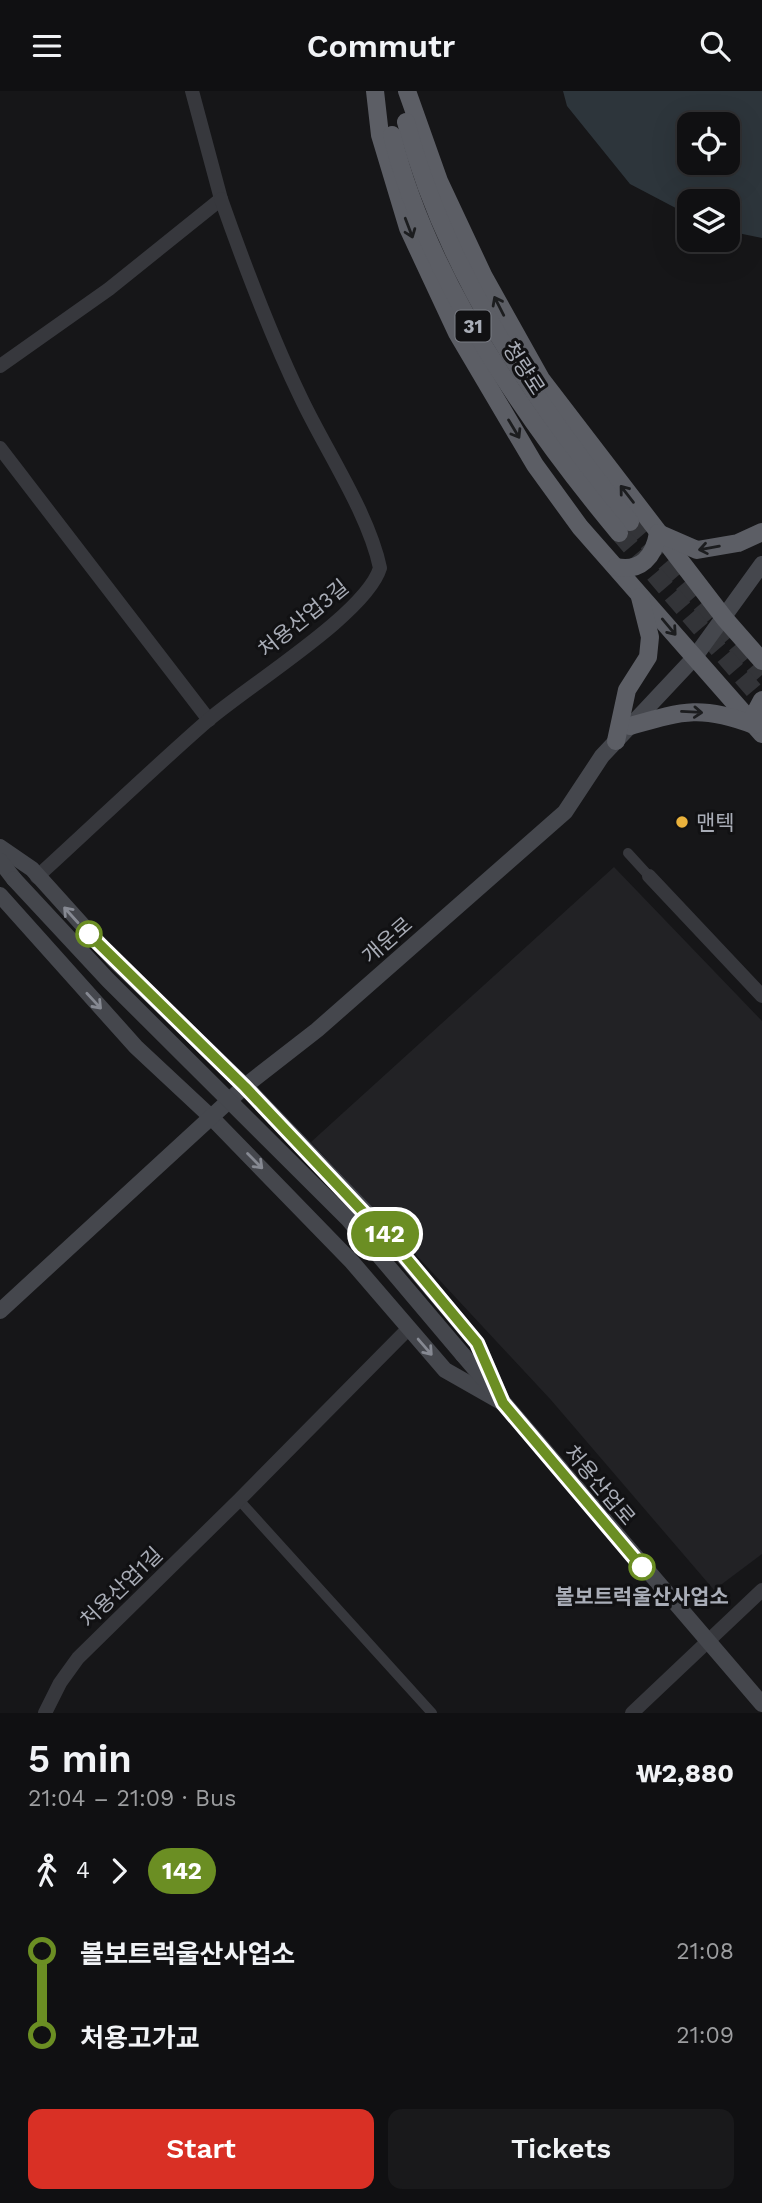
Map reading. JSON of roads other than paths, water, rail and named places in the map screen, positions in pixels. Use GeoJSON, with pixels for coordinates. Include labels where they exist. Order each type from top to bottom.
{"type":"FeatureCollection","features":[{"type":"Feature","properties":{"kind":"highway"},"geometry":{"type":"LineString","coordinates":[[375,91],[380,135],[408,228],[452,322],[535,465],[580,527],[758,729]]}},
{"type":"Feature","properties":{"kind":"highway","name":"청량로"},"geometry":{"type":"LineString","coordinates":[[381,91],[411,193],[449,280],[480,341],[542,437],[624,527],[549,418],[478,303],[434,206],[413,148],[399,91]]}},
{"type":"Feature","properties":{"kind":"highway"},"geometry":{"type":"LineString","coordinates":[[407,91],[439,181],[509,327],[541,379],[725,619],[762,661]]}},
{"type":"Feature","properties":{"kind":"highway"},"geometry":{"type":"LineString","coordinates":[[658,533],[697,550],[737,543],[762,532]]}},
{"type":"Feature","properties":{"kind":"highway"},"geometry":{"type":"LineString","coordinates":[[616,567],[625,569],[646,562],[656,545],[658,533]]}},
{"type":"Feature","properties":{"kind":"highway"},"geometry":{"type":"LineString","coordinates":[[616,741],[627,690],[648,657],[650,637],[639,594]]}},
{"type":"Feature","properties":{"kind":"highway"},"geometry":{"type":"LineString","coordinates":[[758,729],[754,715],[762,700]]}},
{"type":"Feature","properties":{"kind":"highway"},"geometry":{"type":"LineString","coordinates":[[630,726],[683,711],[727,715],[758,729]]}},
{"type":"Feature","properties":{"kind":"main road","name":"개운로"},"geometry":{"type":"LineString","coordinates":[[0,1311],[211,1117],[317,1030],[565,811],[602,756],[695,658],[762,564]]}},
{"type":"Feature","properties":{"kind":"main road"},"geometry":{"type":"LineString","coordinates":[[0,847],[37,877],[114,960],[245,1087],[366,1212],[477,1343],[503,1403]]}},
{"type":"Feature","properties":{"kind":"main road","name":"처용산업로"},"geometry":{"type":"LineString","coordinates":[[0,861],[108,981],[348,1219],[705,1641],[762,1704]]}},
{"type":"Feature","properties":{"kind":"main road"},"geometry":{"type":"LineString","coordinates":[[0,895],[136,1047],[211,1117],[352,1262],[445,1370],[503,1403]]}},
{"type":"Feature","properties":{"kind":"street","name":"처용산업3길"},"geometry":{"type":"LineString","coordinates":[[37,877],[209,720],[344,615],[369,591],[380,568],[366,528],[300,398],[262,311],[221,199],[192,91]]}},
{"type":"Feature","properties":{"kind":"street"},"geometry":{"type":"LineString","coordinates":[[0,366],[109,289],[221,199]]}},
{"type":"Feature","properties":{"kind":"street"},"geometry":{"type":"LineString","coordinates":[[0,448],[209,720]]}},
{"type":"Feature","properties":{"kind":"street"},"geometry":{"type":"LineString","coordinates":[[628,853],[762,996]]}},
{"type":"Feature","properties":{"kind":"street","name":"처용산업1길"},"geometry":{"type":"LineString","coordinates":[[45,1713],[60,1683],[78,1658],[409,1328]]}},
{"type":"Feature","properties":{"kind":"street"},"geometry":{"type":"LineString","coordinates":[[239,1500],[432,1713]]}},
{"type":"Feature","properties":{"kind":"street"},"geometry":{"type":"LineString","coordinates":[[632,1713],[705,1641],[762,1590]]}},
{"type":"Feature","properties":{"kind":"tunnel"},"geometry":{"type":"LineString","coordinates":[[630,522],[762,675]]}},
{"type":"Feature","properties":{"kind":"tunnel"},"geometry":{"type":"LineString","coordinates":[[619,533],[762,700]]}},
{"type":"Feature","properties":{"kind":"place","name":"맨텍"},"geometry":{"type":"Point","coordinates":[682,822]}},
{"type":"Feature","properties":{"kind":"place","name":"볼보트럭울산사업소"},"geometry":{"type":"Point","coordinates":[642,1567]}}]}
